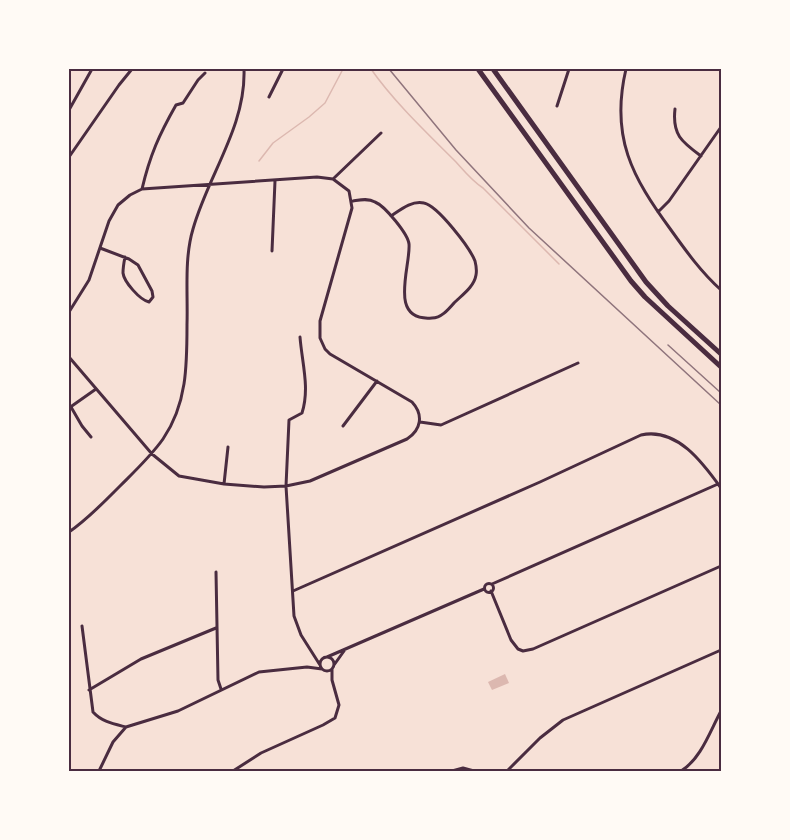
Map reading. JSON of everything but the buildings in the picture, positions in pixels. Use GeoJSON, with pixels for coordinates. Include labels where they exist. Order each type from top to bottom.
{"type":"FeatureCollection","features":[{"type":"Feature","properties":{"kind":"highway"},"geometry":{"type":"LineString","coordinates":[[478,69],[631,281],[645,297],[721,367]]}},
{"type":"Feature","properties":{"kind":"highway"},"geometry":{"type":"LineString","coordinates":[[493,69],[646,282],[668,306],[721,354]]}},
{"type":"Feature","properties":{"kind":"street"},"geometry":{"type":"LineString","coordinates":[[69,110],[92,69]]}},
{"type":"Feature","properties":{"kind":"street"},"geometry":{"type":"LineString","coordinates":[[69,157],[132,69]]}},
{"type":"Feature","properties":{"kind":"street"},"geometry":{"type":"LineString","coordinates":[[69,532],[88,517],[152,454],[169,430],[183,396],[186,375],[190,244],[194,225],[240,112],[244,91],[244,69]]}},
{"type":"Feature","properties":{"kind":"street"},"geometry":{"type":"LineString","coordinates":[[269,98],[283,69]]}},
{"type":"Feature","properties":{"kind":"street"},"geometry":{"type":"LineString","coordinates":[[557,106],[569,69]]}},
{"type":"Feature","properties":{"kind":"street"},"geometry":{"type":"LineString","coordinates":[[626,69],[620,102],[622,137],[635,176],[696,264],[721,290]]}},
{"type":"Feature","properties":{"kind":"street"},"geometry":{"type":"LineString","coordinates":[[142,189],[155,144],[176,105],[183,103],[205,73]]}},
{"type":"Feature","properties":{"kind":"street"},"geometry":{"type":"LineString","coordinates":[[675,109],[674,118],[680,139],[701,156]]}},
{"type":"Feature","properties":{"kind":"street"},"geometry":{"type":"LineString","coordinates":[[658,212],[665,206],[721,127]]}},
{"type":"Feature","properties":{"kind":"street"},"geometry":{"type":"LineString","coordinates":[[333,179],[381,133]]}},
{"type":"Feature","properties":{"kind":"street"},"geometry":{"type":"LineString","coordinates":[[69,312],[89,280],[113,213],[124,199],[142,189],[317,177],[333,179],[346,188],[352,201],[351,214],[320,321],[319,333],[322,344],[330,354],[415,405],[420,416],[420,423],[417,430],[406,439],[310,481],[264,488],[179,476],[152,454],[69,357]]}},
{"type":"Feature","properties":{"kind":"street"},"geometry":{"type":"LineString","coordinates":[[272,250],[274,181]]}},
{"type":"Feature","properties":{"kind":"street"},"geometry":{"type":"LineString","coordinates":[[352,201],[374,201],[381,205],[405,234],[409,244],[405,302],[408,309],[419,316],[427,319],[438,317],[450,308],[473,283],[476,272],[474,260],[458,236],[432,206],[422,202],[414,203],[391,216]]}},
{"type":"Feature","properties":{"kind":"street"},"geometry":{"type":"LineString","coordinates":[[100,248],[125,257],[141,268],[152,291],[151,301],[144,300],[124,277],[125,257]]}},
{"type":"Feature","properties":{"kind":"street"},"geometry":{"type":"LineString","coordinates":[[232,771],[335,718],[339,705],[332,680],[312,653],[296,624],[286,486],[289,420],[302,413],[307,385],[300,337]]}},
{"type":"Feature","properties":{"kind":"street"},"geometry":{"type":"LineString","coordinates":[[420,423],[441,425],[578,363]]}},
{"type":"Feature","properties":{"kind":"street"},"geometry":{"type":"LineString","coordinates":[[343,426],[377,381]]}},
{"type":"Feature","properties":{"kind":"street"},"geometry":{"type":"LineString","coordinates":[[91,437],[70,407],[96,389]]}},
{"type":"Feature","properties":{"kind":"street"},"geometry":{"type":"LineString","coordinates":[[293,591],[641,435],[659,435],[677,442],[705,465],[721,488]]}},
{"type":"Feature","properties":{"kind":"street"},"geometry":{"type":"LineString","coordinates":[[224,484],[228,447]]}},
{"type":"Feature","properties":{"kind":"street"},"geometry":{"type":"LineString","coordinates":[[307,667],[321,664],[327,657],[484,589],[487,583],[492,585],[718,484]]}},
{"type":"Feature","properties":{"kind":"street"},"geometry":{"type":"LineString","coordinates":[[492,585],[491,591],[511,640],[518,649],[523,651],[533,649],[721,566]]}},
{"type":"Feature","properties":{"kind":"street"},"geometry":{"type":"LineString","coordinates":[[216,572],[218,680],[221,689]]}},
{"type":"Feature","properties":{"kind":"street"},"geometry":{"type":"LineString","coordinates":[[484,589],[487,592],[491,591]]}},
{"type":"Feature","properties":{"kind":"street"},"geometry":{"type":"LineString","coordinates":[[82,626],[91,706],[96,715],[107,722],[126,727],[178,711],[259,672],[321,664],[333,667]]}},
{"type":"Feature","properties":{"kind":"street"},"geometry":{"type":"LineString","coordinates":[[89,690],[141,658],[216,628]]}},
{"type":"Feature","properties":{"kind":"street"},"geometry":{"type":"LineString","coordinates":[[333,667],[345,650]]}},
{"type":"Feature","properties":{"kind":"street"},"geometry":{"type":"LineString","coordinates":[[507,771],[540,738],[563,720],[721,650]]}},
{"type":"Feature","properties":{"kind":"street"},"geometry":{"type":"LineString","coordinates":[[327,657],[333,661],[332,680]]}},
{"type":"Feature","properties":{"kind":"street"},"geometry":{"type":"LineString","coordinates":[[681,771],[697,756],[721,711]]}},
{"type":"Feature","properties":{"kind":"street"},"geometry":{"type":"LineString","coordinates":[[99,771],[113,742],[126,727]]}},
{"type":"Feature","properties":{"kind":"street"},"geometry":{"type":"LineString","coordinates":[[452,771],[463,768],[474,771]]}},
{"type":"Feature","properties":{"kind":"shaded area"},"geometry":{"type":"Polygon","coordinates":[[[505,674],[509,683],[492,690],[488,682],[505,674]]]}},
{"type":"Feature","properties":{"kind":"waterway"},"geometry":{"type":"LineString","coordinates":[[259,161],[273,143],[325,103],[343,69]]}},
{"type":"Feature","properties":{"kind":"waterway"},"geometry":{"type":"LineString","coordinates":[[371,69],[412,117],[559,264]]}},
{"type":"Feature","properties":{"kind":"railway"},"geometry":{"type":"LineString","coordinates":[[389,69],[456,150],[529,228],[721,405]]}},
{"type":"Feature","properties":{"kind":"railway"},"geometry":{"type":"LineString","coordinates":[[668,345],[721,393]]}}]}
